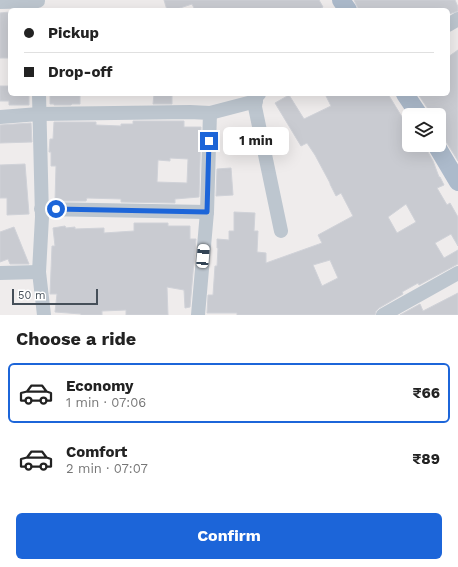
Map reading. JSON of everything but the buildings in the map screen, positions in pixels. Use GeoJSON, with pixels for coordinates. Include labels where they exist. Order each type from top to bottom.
{"type":"FeatureCollection","features":[{"type":"Feature","properties":{"kind":"main road"},"geometry":{"type":"LineString","coordinates":[[406,96],[414,108]]}},
{"type":"Feature","properties":{"kind":"main road"},"geometry":{"type":"LineString","coordinates":[[440,152],[458,182]]}},
{"type":"Feature","properties":{"kind":"street"},"geometry":{"type":"LineString","coordinates":[[0,2],[38,4]]}},
{"type":"Feature","properties":{"kind":"street"},"geometry":{"type":"LineString","coordinates":[[39,96],[42,217],[39,272],[44,315]]}},
{"type":"Feature","properties":{"kind":"street"},"geometry":{"type":"LineString","coordinates":[[0,117],[39,114],[210,113],[257,98]]}},
{"type":"Feature","properties":{"kind":"street"},"geometry":{"type":"LineString","coordinates":[[257,98],[255,107],[282,232]]}},
{"type":"Feature","properties":{"kind":"street"},"geometry":{"type":"LineString","coordinates":[[198,315],[207,212],[210,113]]}},
{"type":"Feature","properties":{"kind":"street"},"geometry":{"type":"LineString","coordinates":[[41,209],[207,212]]}},
{"type":"Feature","properties":{"kind":"street"},"geometry":{"type":"LineString","coordinates":[[0,273],[39,272]]}},
{"type":"Feature","properties":{"kind":"street"},"geometry":{"type":"LineString","coordinates":[[384,315],[458,273]]}},
{"type":"Feature","properties":{"kind":"route"},"geometry":{"type":"LineString","coordinates":[[56,209],[207,212],[209,141]]}}]}
